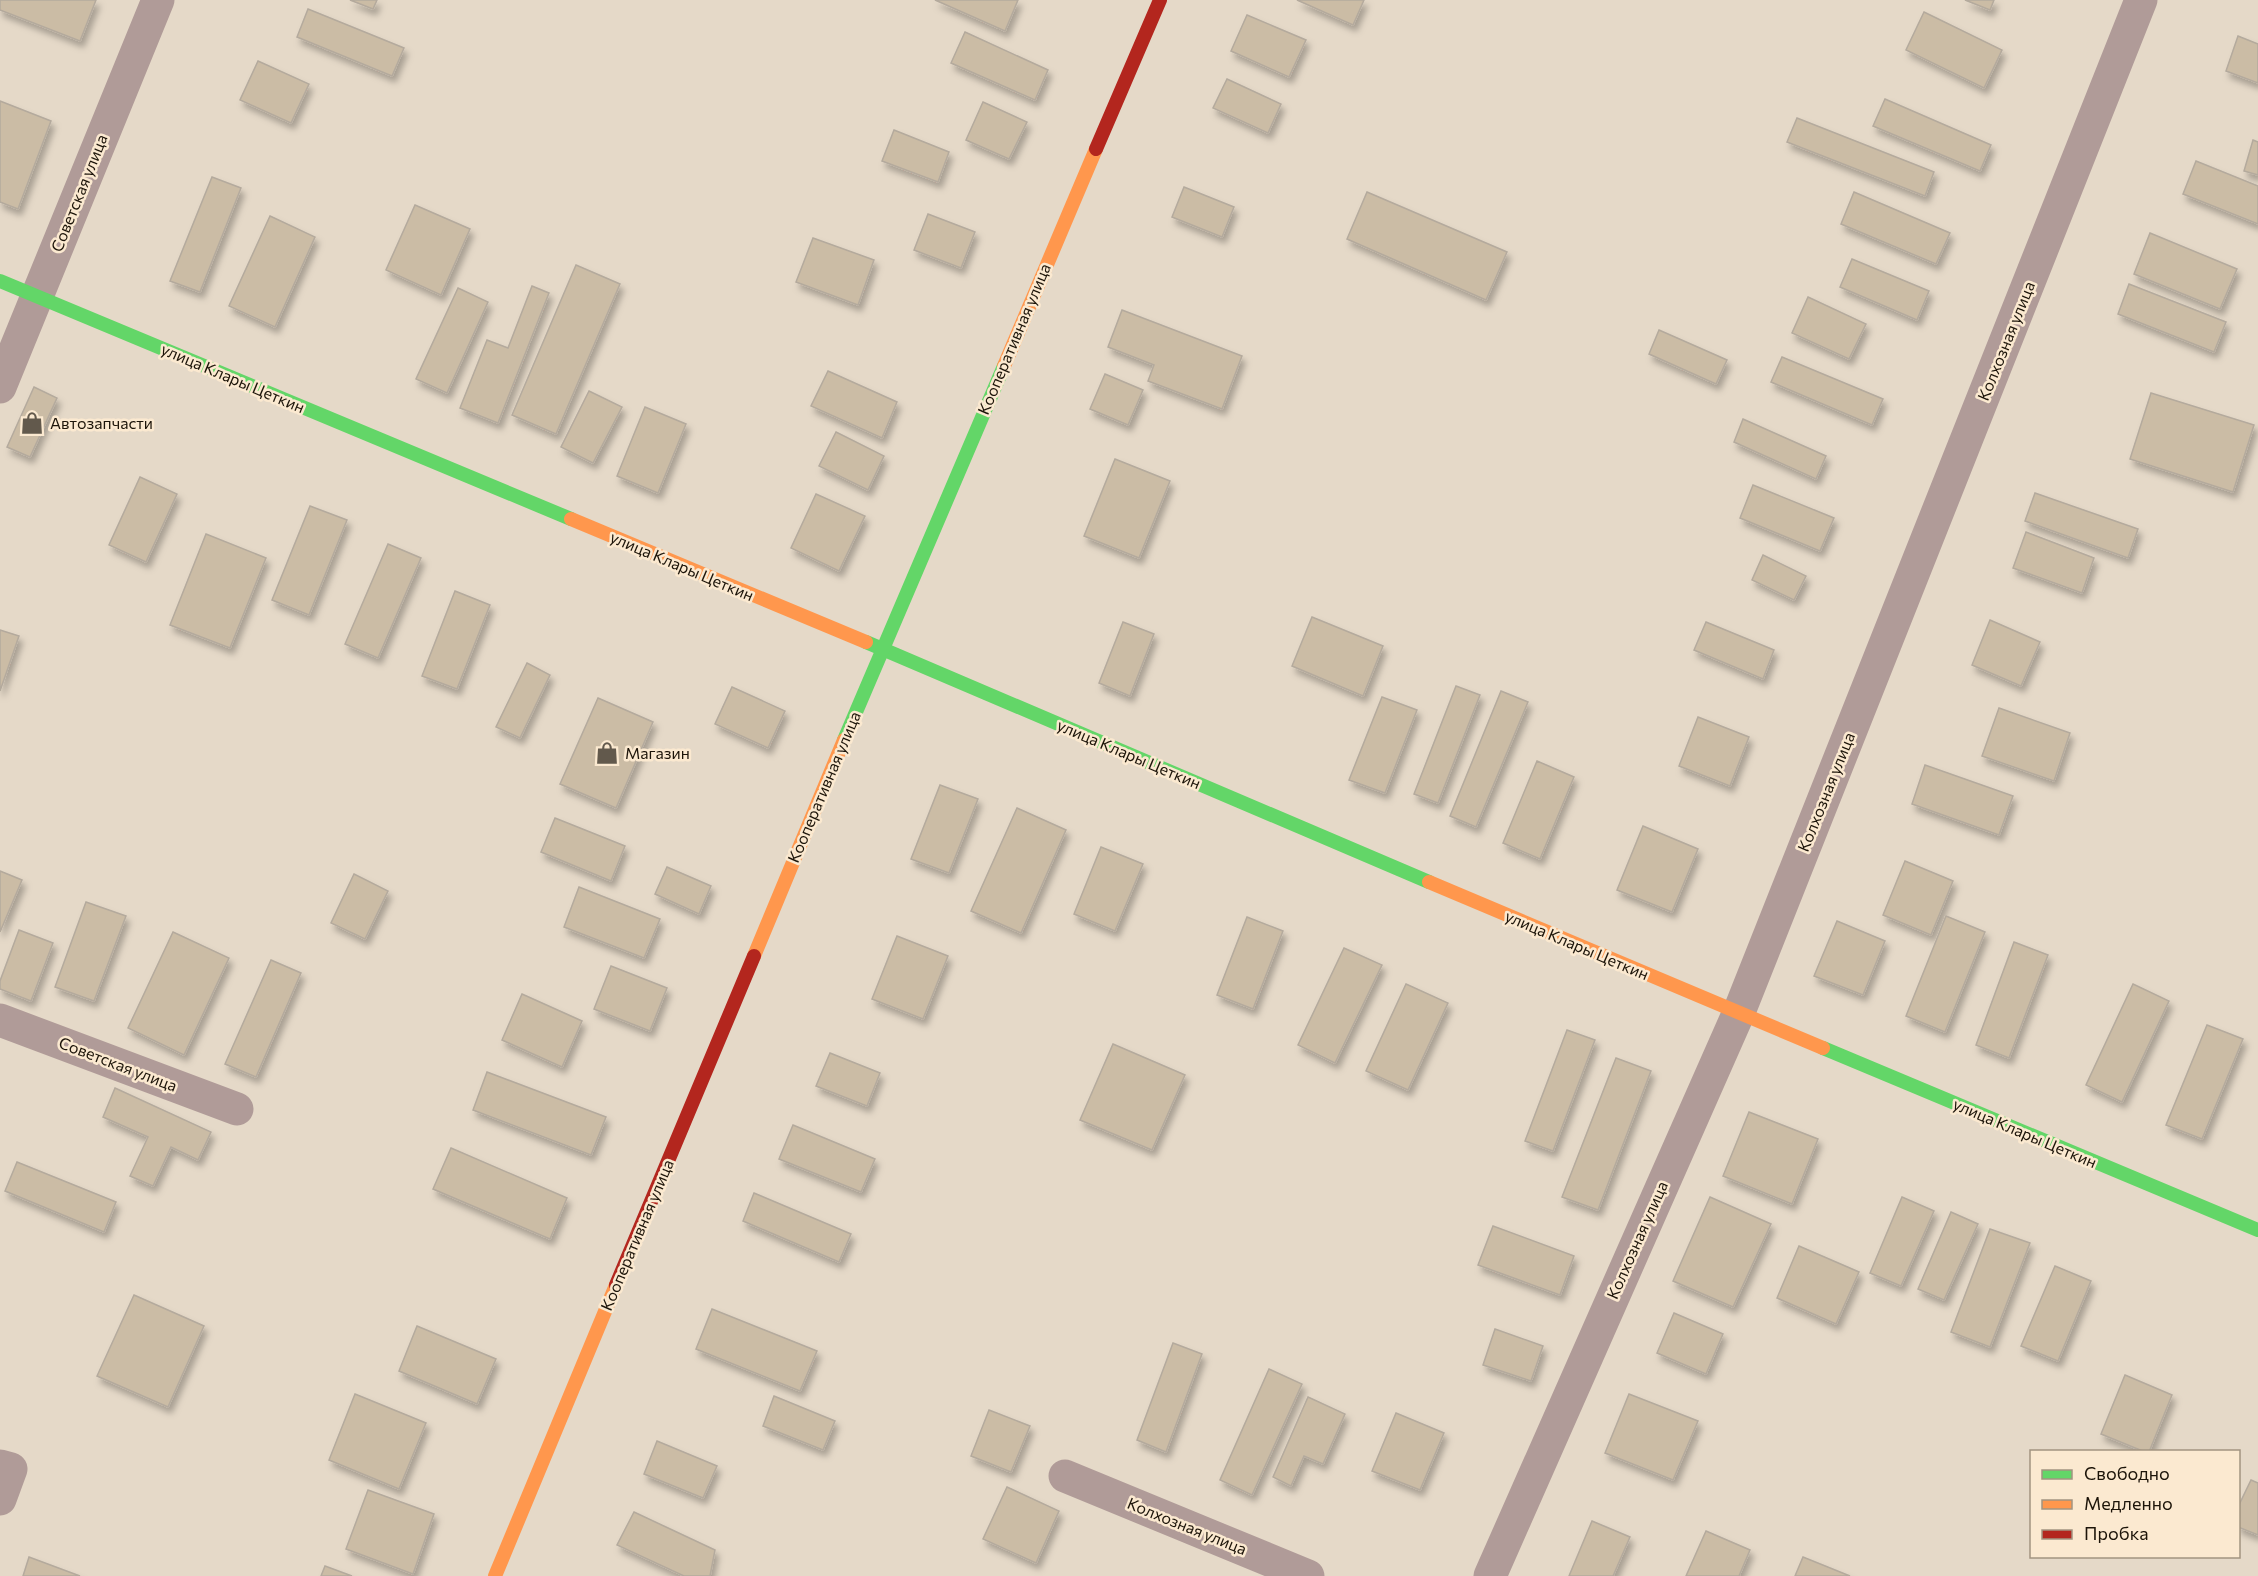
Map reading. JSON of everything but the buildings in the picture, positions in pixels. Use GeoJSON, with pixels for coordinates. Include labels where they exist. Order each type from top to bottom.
{"type":"FeatureCollection","features":[{"type":"Feature","properties":{"kind":"main road","name":"Кооперативная улица"},"geometry":{"type":"LineString","coordinates":[[495,1576],[882,649],[1160,0]]}},
{"type":"Feature","properties":{"kind":"main road","name":"улица Клары Цеткин"},"geometry":{"type":"LineString","coordinates":[[0,281],[882,649],[2258,1230]]}},
{"type":"Feature","properties":{"kind":"street","name":"Советская улица"},"geometry":{"type":"LineString","coordinates":[[0,387],[158,0]]}},
{"type":"Feature","properties":{"kind":"street","name":"Колхозная улица"},"geometry":{"type":"LineString","coordinates":[[1490,1576],[1739,1012],[2141,0]]}},
{"type":"Feature","properties":{"kind":"street","name":"Советская улица"},"geometry":{"type":"LineString","coordinates":[[0,1020],[237,1108]]}},
{"type":"Feature","properties":{"kind":"street"},"geometry":{"type":"LineString","coordinates":[[0,1466],[11,1469],[0,1499]]}},
{"type":"Feature","properties":{"kind":"street","name":"Колхозная улица"},"geometry":{"type":"LineString","coordinates":[[1065,1476],[1245,1564],[1308,1576]]}},
{"type":"Feature","properties":{"kind":"traffic: fast"},"geometry":{"type":"LineString","coordinates":[[0,281],[571,519]]}},
{"type":"Feature","properties":{"kind":"traffic: fast"},"geometry":{"type":"LineString","coordinates":[[844,740],[1004,366]]}},
{"type":"Feature","properties":{"kind":"traffic: fast"},"geometry":{"type":"LineString","coordinates":[[866,642],[1429,882]]}},
{"type":"Feature","properties":{"kind":"traffic: fast"},"geometry":{"type":"LineString","coordinates":[[1823,1048],[2258,1230]]}},
{"type":"Feature","properties":{"kind":"traffic: slow"},"geometry":{"type":"LineString","coordinates":[[1004,366],[1096,149]]}},
{"type":"Feature","properties":{"kind":"traffic: slow"},"geometry":{"type":"LineString","coordinates":[[571,519],[866,642]]}},
{"type":"Feature","properties":{"kind":"traffic: slow"},"geometry":{"type":"LineString","coordinates":[[754,956],[844,740]]}},
{"type":"Feature","properties":{"kind":"traffic: slow"},"geometry":{"type":"LineString","coordinates":[[1429,882],[1823,1048]]}},
{"type":"Feature","properties":{"kind":"traffic: slow"},"geometry":{"type":"LineString","coordinates":[[495,1576],[616,1285]]}},
{"type":"Feature","properties":{"kind":"traffic: jam"},"geometry":{"type":"LineString","coordinates":[[1096,149],[1160,0]]}},
{"type":"Feature","properties":{"kind":"traffic: jam"},"geometry":{"type":"LineString","coordinates":[[616,1285],[754,956]]}},
{"type":"Feature","properties":{"kind":"place","name":"Автозапчасти"},"geometry":{"type":"Point","coordinates":[32,423]}},
{"type":"Feature","properties":{"kind":"place","name":"Магазин"},"geometry":{"type":"Point","coordinates":[607,753]}}]}
